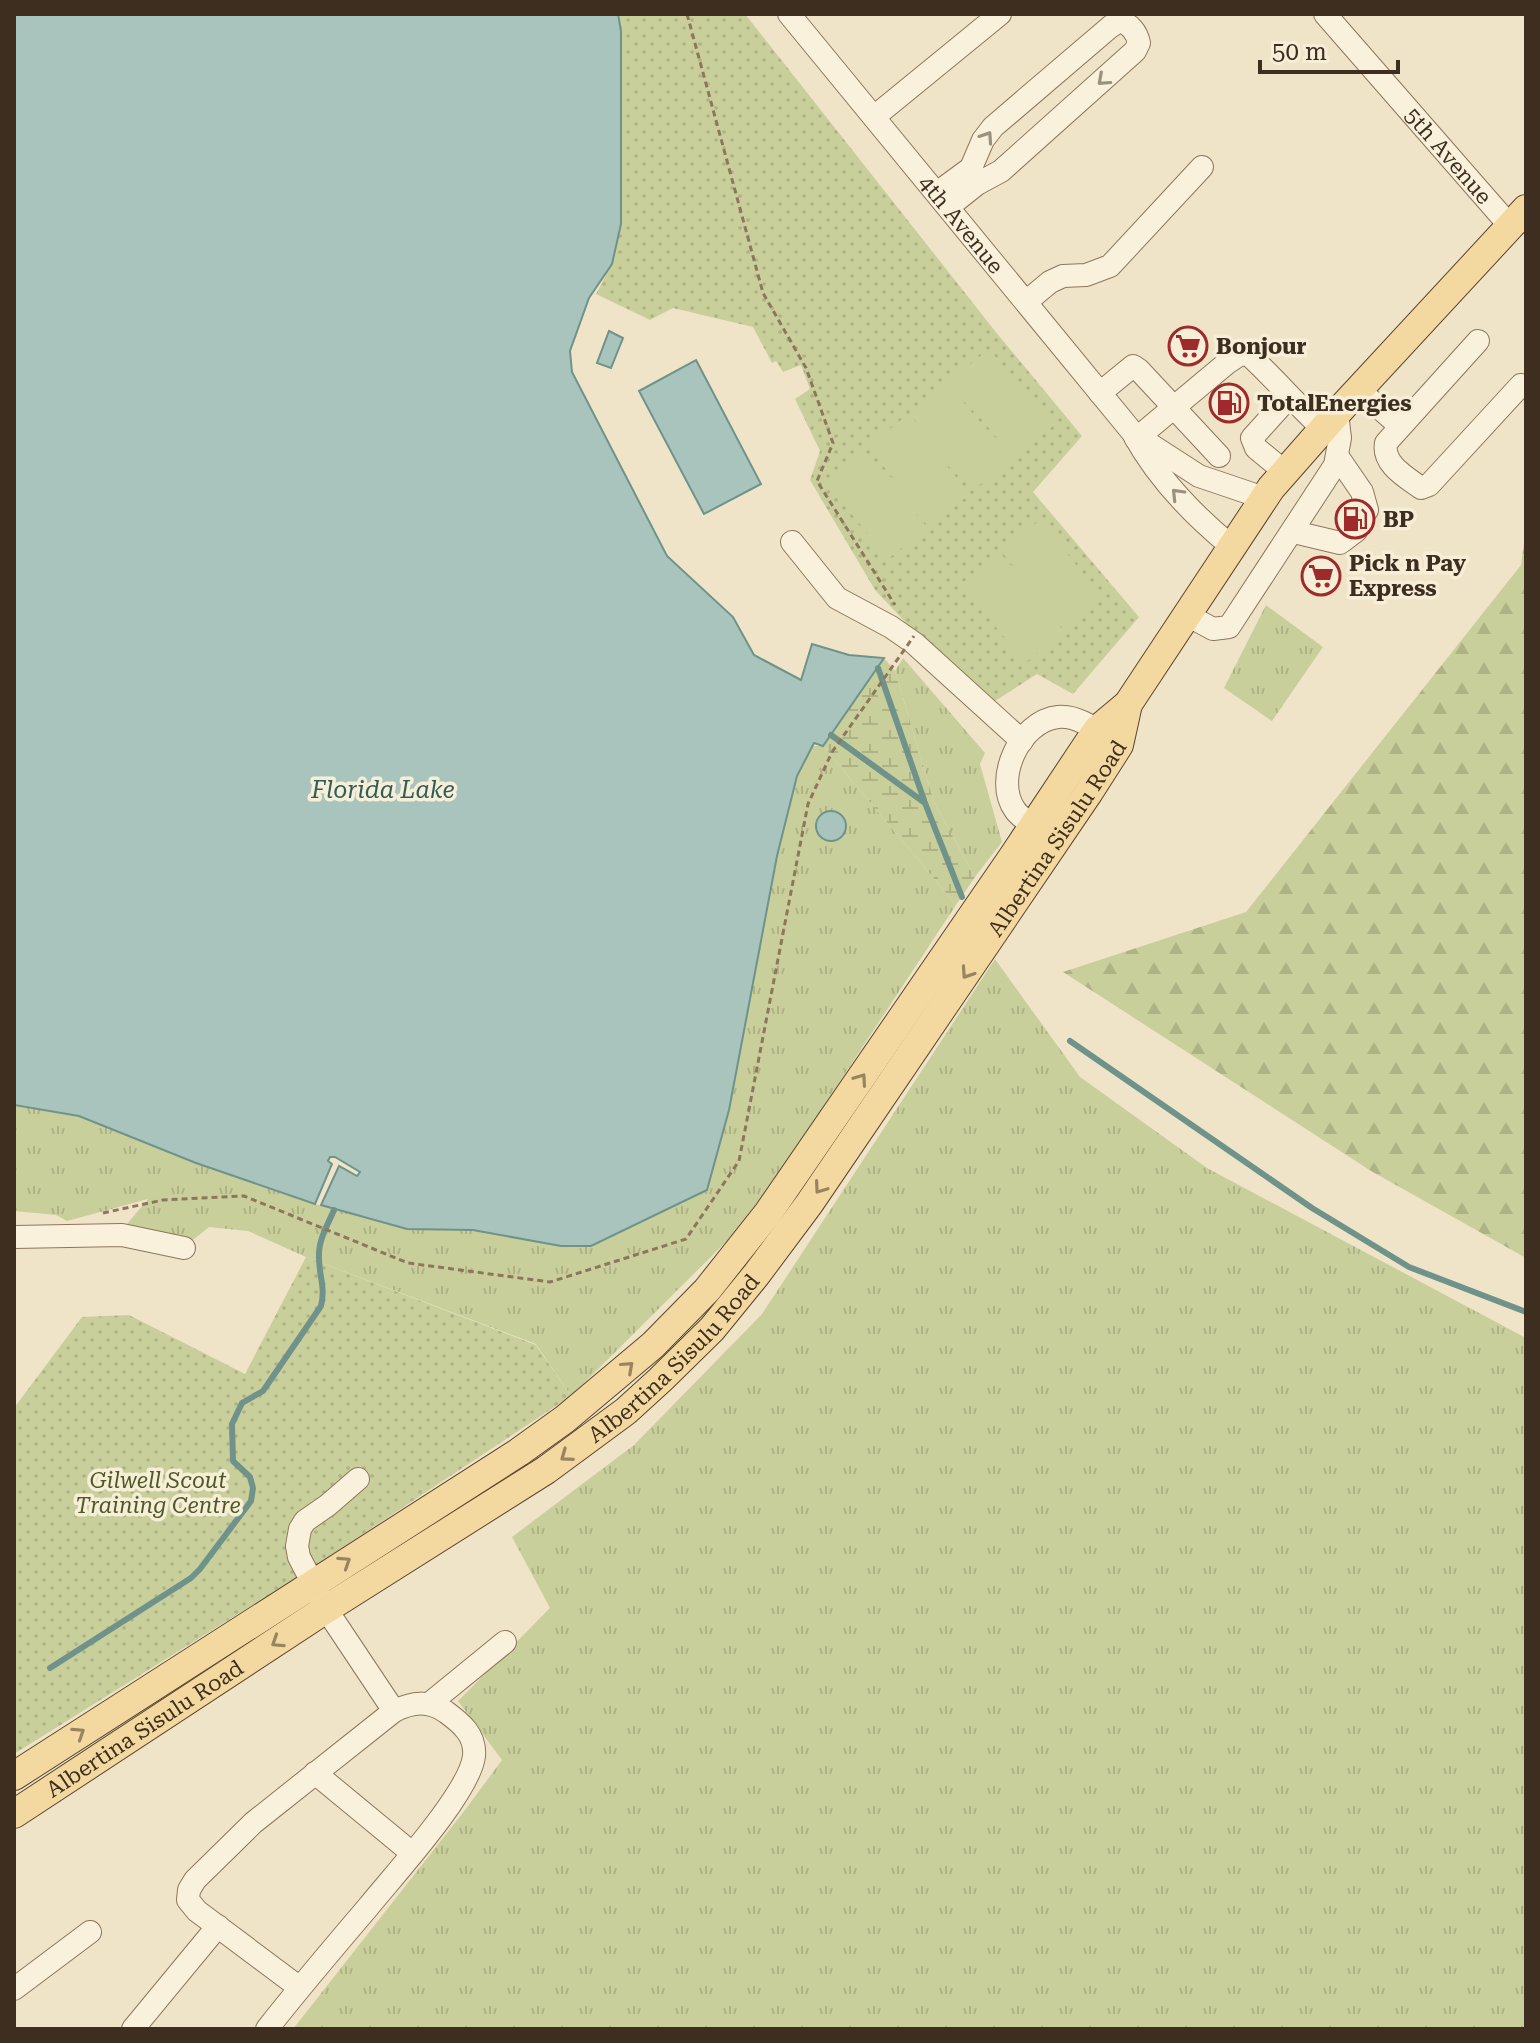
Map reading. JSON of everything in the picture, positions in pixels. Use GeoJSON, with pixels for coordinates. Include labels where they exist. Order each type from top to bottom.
{"type":"FeatureCollection","features":[{"type":"Feature","properties":{"kind":"main road","name":"Albertina Sisulu Road"},"geometry":{"type":"LineString","coordinates":[[14,1814],[326,1609],[546,1470],[626,1411],[712,1329],[809,1204],[1128,704],[1264,498],[1330,421],[1518,218]]}},
{"type":"Feature","properties":{"kind":"main road","name":"Albertina Sisulu Road"},"geometry":{"type":"LineString","coordinates":[[14,1776],[565,1419],[653,1345],[707,1290],[768,1213],[1033,826],[1108,737]]}},
{"type":"Feature","properties":{"kind":"street","name":"4th Avenue"},"geometry":{"type":"LineString","coordinates":[[789,14],[1136,436],[1146,459],[1165,482],[1231,546]]}},
{"type":"Feature","properties":{"kind":"street"},"geometry":{"type":"LineString","coordinates":[[874,117],[1000,14]]}},
{"type":"Feature","properties":{"kind":"street","name":"5th Avenue"},"geometry":{"type":"LineString","coordinates":[[1325,14],[1518,218]]}},
{"type":"Feature","properties":{"kind":"street"},"geometry":{"type":"LineString","coordinates":[[1119,21],[1126,23],[1138,35],[1139,43],[1135,51],[1001,171],[943,200],[971,168],[983,140],[993,127],[1110,27],[1119,21]]}},
{"type":"Feature","properties":{"kind":"street"},"geometry":{"type":"LineString","coordinates":[[1026,302],[1050,282],[1063,276],[1086,275],[1110,266],[1202,167]]}},
{"type":"Feature","properties":{"kind":"street"},"geometry":{"type":"LineString","coordinates":[[1478,341],[1386,443],[1386,456],[1401,473],[1421,488],[1425,487],[1521,385]]}},
{"type":"Feature","properties":{"kind":"street"},"geometry":{"type":"LineString","coordinates":[[1136,436],[1239,355],[1248,354],[1289,397],[1330,421],[1340,438],[1338,457],[1331,474],[1229,627],[1213,629],[1187,615]]}},
{"type":"Feature","properties":{"kind":"street"},"geometry":{"type":"LineString","coordinates":[[1100,393],[1133,366],[1219,456]]}},
{"type":"Feature","properties":{"kind":"street"},"geometry":{"type":"LineString","coordinates":[[1359,390],[1400,426]]}},
{"type":"Feature","properties":{"kind":"street"},"geometry":{"type":"LineString","coordinates":[[1285,472],[1256,448],[1252,438],[1289,397]]}},
{"type":"Feature","properties":{"kind":"street","name":"4th Avenue"},"geometry":{"type":"LineString","coordinates":[[1136,436],[1199,476],[1264,498]]}},
{"type":"Feature","properties":{"kind":"street"},"geometry":{"type":"LineString","coordinates":[[1338,457],[1362,492],[1367,510]]}},
{"type":"Feature","properties":{"kind":"street"},"geometry":{"type":"LineString","coordinates":[[1294,532],[1340,543],[1356,531]]}},
{"type":"Feature","properties":{"kind":"street"},"geometry":{"type":"LineString","coordinates":[[792,542],[837,598],[914,643],[1022,741]]}},
{"type":"Feature","properties":{"kind":"street"},"geometry":{"type":"LineString","coordinates":[[1033,826],[1014,809],[1008,792],[1008,769],[1022,741],[1035,727],[1059,717],[1076,719],[1108,737]]}},
{"type":"Feature","properties":{"kind":"street"},"geometry":{"type":"LineString","coordinates":[[14,1237],[122,1235],[184,1248]]}},
{"type":"Feature","properties":{"kind":"street"},"geometry":{"type":"LineString","coordinates":[[358,1479],[324,1509],[310,1516],[300,1529],[297,1546],[299,1557],[326,1609],[394,1711]]}},
{"type":"Feature","properties":{"kind":"street"},"geometry":{"type":"LineString","coordinates":[[429,1704],[505,1642]]}},
{"type":"Feature","properties":{"kind":"street"},"geometry":{"type":"LineString","coordinates":[[267,2029],[412,1853],[467,1779],[474,1758],[474,1746],[467,1729],[438,1707],[409,1704],[394,1711],[247,1829],[191,1885],[188,1894],[191,1905],[300,1988]]}},
{"type":"Feature","properties":{"kind":"street"},"geometry":{"type":"LineString","coordinates":[[315,1773],[412,1853]]}},
{"type":"Feature","properties":{"kind":"street"},"geometry":{"type":"LineString","coordinates":[[133,2029],[218,1926]]}},
{"type":"Feature","properties":{"kind":"street"},"geometry":{"type":"LineString","coordinates":[[14,1989],[90,1932]]}},
{"type":"Feature","properties":{"kind":"path"},"geometry":{"type":"LineString","coordinates":[[687,14],[763,293],[806,368],[833,443],[817,481],[898,610]]}},
{"type":"Feature","properties":{"kind":"path"},"geometry":{"type":"LineString","coordinates":[[95,1215],[163,1200],[244,1196],[408,1263],[550,1282],[686,1239],[739,1161],[808,804],[832,752],[914,636]]}},
{"type":"Feature","properties":{"kind":"green space"},"geometry":{"type":"Polygon","coordinates":[[[618,14],[745,14],[995,331],[1082,436],[1033,492],[1139,617],[1073,694],[1037,674],[992,703],[926,644],[875,590],[810,480],[820,451],[795,399],[810,389],[801,365],[783,372],[776,361],[772,363],[753,327],[673,308],[650,320],[596,294],[612,264],[621,224],[621,31],[618,14]]]}},
{"type":"Feature","properties":{"kind":"green space"},"geometry":{"type":"Polygon","coordinates":[[[989,349],[1052,427],[1013,458],[950,380],[989,349]]]}},
{"type":"Feature","properties":{"kind":"green space"},"geometry":{"type":"Polygon","coordinates":[[[947,382],[1011,460],[972,491],[909,413],[947,382]]]}},
{"type":"Feature","properties":{"kind":"green space"},"geometry":{"type":"Polygon","coordinates":[[[906,416],[970,494],[931,525],[868,447],[906,416]]]}},
{"type":"Feature","properties":{"kind":"green space"},"geometry":{"type":"Polygon","coordinates":[[[863,449],[927,527],[888,559],[825,481],[863,449]]]}},
{"type":"Feature","properties":{"kind":"green space"},"geometry":{"type":"Polygon","coordinates":[[[1040,520],[1103,598],[1064,629],[1001,551],[1040,520]]]}},
{"type":"Feature","properties":{"kind":"green space"},"geometry":{"type":"Polygon","coordinates":[[[1526,529],[1526,1258],[1371,1171],[1063,972],[1246,912],[1521,565],[1526,529]]]}},
{"type":"Feature","properties":{"kind":"green space"},"geometry":{"type":"Polygon","coordinates":[[[1000,553],[1064,631],[1025,663],[961,584],[1000,553]]]}},
{"type":"Feature","properties":{"kind":"green space"},"geometry":{"type":"Polygon","coordinates":[[[1266,605],[1323,647],[1272,721],[1224,688],[1266,605]]]}},
{"type":"Feature","properties":{"kind":"green space"},"geometry":{"type":"Polygon","coordinates":[[[884,658],[895,671],[934,802],[975,877],[956,905],[823,746],[884,658]]]}},
{"type":"Feature","properties":{"kind":"green space"},"geometry":{"type":"Polygon","coordinates":[[[903,658],[985,753],[980,764],[1002,842],[975,877],[934,802],[895,671],[903,658]]]}},
{"type":"Feature","properties":{"kind":"green space"},"geometry":{"type":"Polygon","coordinates":[[[812,746],[823,746],[956,905],[750,1218],[571,1396],[536,1344],[306,1257],[248,1231],[209,1227],[189,1243],[122,1230],[148,1199],[67,1221],[56,1215],[14,1211],[14,1105],[79,1116],[196,1163],[315,1204],[407,1229],[473,1230],[561,1246],[591,1246],[707,1190],[729,1110],[777,856],[797,776],[812,746]]]}},
{"type":"Feature","properties":{"kind":"green space"},"geometry":{"type":"Polygon","coordinates":[[[995,959],[1080,1077],[1207,1168],[1526,1338],[1526,2029],[293,2029],[502,1760],[458,1701],[550,1608],[512,1537],[634,1445],[762,1314],[995,959]]]}},
{"type":"Feature","properties":{"kind":"green space","name":"Gilwell Scout Training Centre"},"geometry":{"type":"Polygon","coordinates":[[[306,1257],[536,1345],[571,1396],[313,1567],[14,1754],[14,1408],[82,1317],[129,1315],[245,1374],[306,1257]]]}},
{"type":"Feature","properties":{"kind":"water","name":"Florida Lake"},"geometry":{"type":"Polygon","coordinates":[[[14,14],[618,14],[621,31],[621,224],[612,264],[589,298],[570,351],[572,372],[667,556],[733,617],[754,655],[801,680],[812,644],[849,655],[884,658],[823,746],[814,743],[797,776],[777,856],[729,1110],[707,1190],[591,1246],[561,1246],[473,1230],[407,1229],[321,1205],[339,1166],[357,1176],[360,1172],[335,1157],[330,1157],[328,1161],[332,1164],[315,1204],[196,1163],[79,1116],[14,1105],[14,14]]]}},
{"type":"Feature","properties":{"kind":"water"},"geometry":{"type":"Polygon","coordinates":[[[609,331],[623,338],[611,368],[597,363],[609,331]]]}},
{"type":"Feature","properties":{"kind":"water"},"geometry":{"type":"Polygon","coordinates":[[[696,360],[761,484],[704,514],[639,391],[696,360]]]}},
{"type":"Feature","properties":{"kind":"water"},"geometry":{"type":"Polygon","coordinates":[[[831,811],[842,815],[846,826],[842,837],[831,841],[820,837],[816,826],[820,815],[831,811]]]}},
{"type":"Feature","properties":{"kind":"waterway"},"geometry":{"type":"LineString","coordinates":[[878,668],[924,800]]}},
{"type":"Feature","properties":{"kind":"waterway"},"geometry":{"type":"LineString","coordinates":[[831,735],[925,803],[962,897]]}},
{"type":"Feature","properties":{"kind":"waterway"},"geometry":{"type":"LineString","coordinates":[[1070,1041],[1312,1208],[1409,1267],[1526,1312]]}},
{"type":"Feature","properties":{"kind":"waterway"},"geometry":{"type":"LineString","coordinates":[[50,1668],[191,1578],[251,1501],[253,1488],[250,1477],[233,1461],[232,1424],[242,1403],[263,1391],[321,1306],[323,1293],[319,1248],[334,1210]]}},
{"type":"Feature","properties":{"kind":"place","name":"Bonjour"},"geometry":{"type":"Point","coordinates":[1188,346]}},
{"type":"Feature","properties":{"kind":"place","name":"TotalEnergies"},"geometry":{"type":"Point","coordinates":[1229,403]}},
{"type":"Feature","properties":{"kind":"place","name":"BP"},"geometry":{"type":"Point","coordinates":[1355,519]}},
{"type":"Feature","properties":{"kind":"place","name":"Pick n Pay Express"},"geometry":{"type":"Point","coordinates":[1321,576]}}]}
